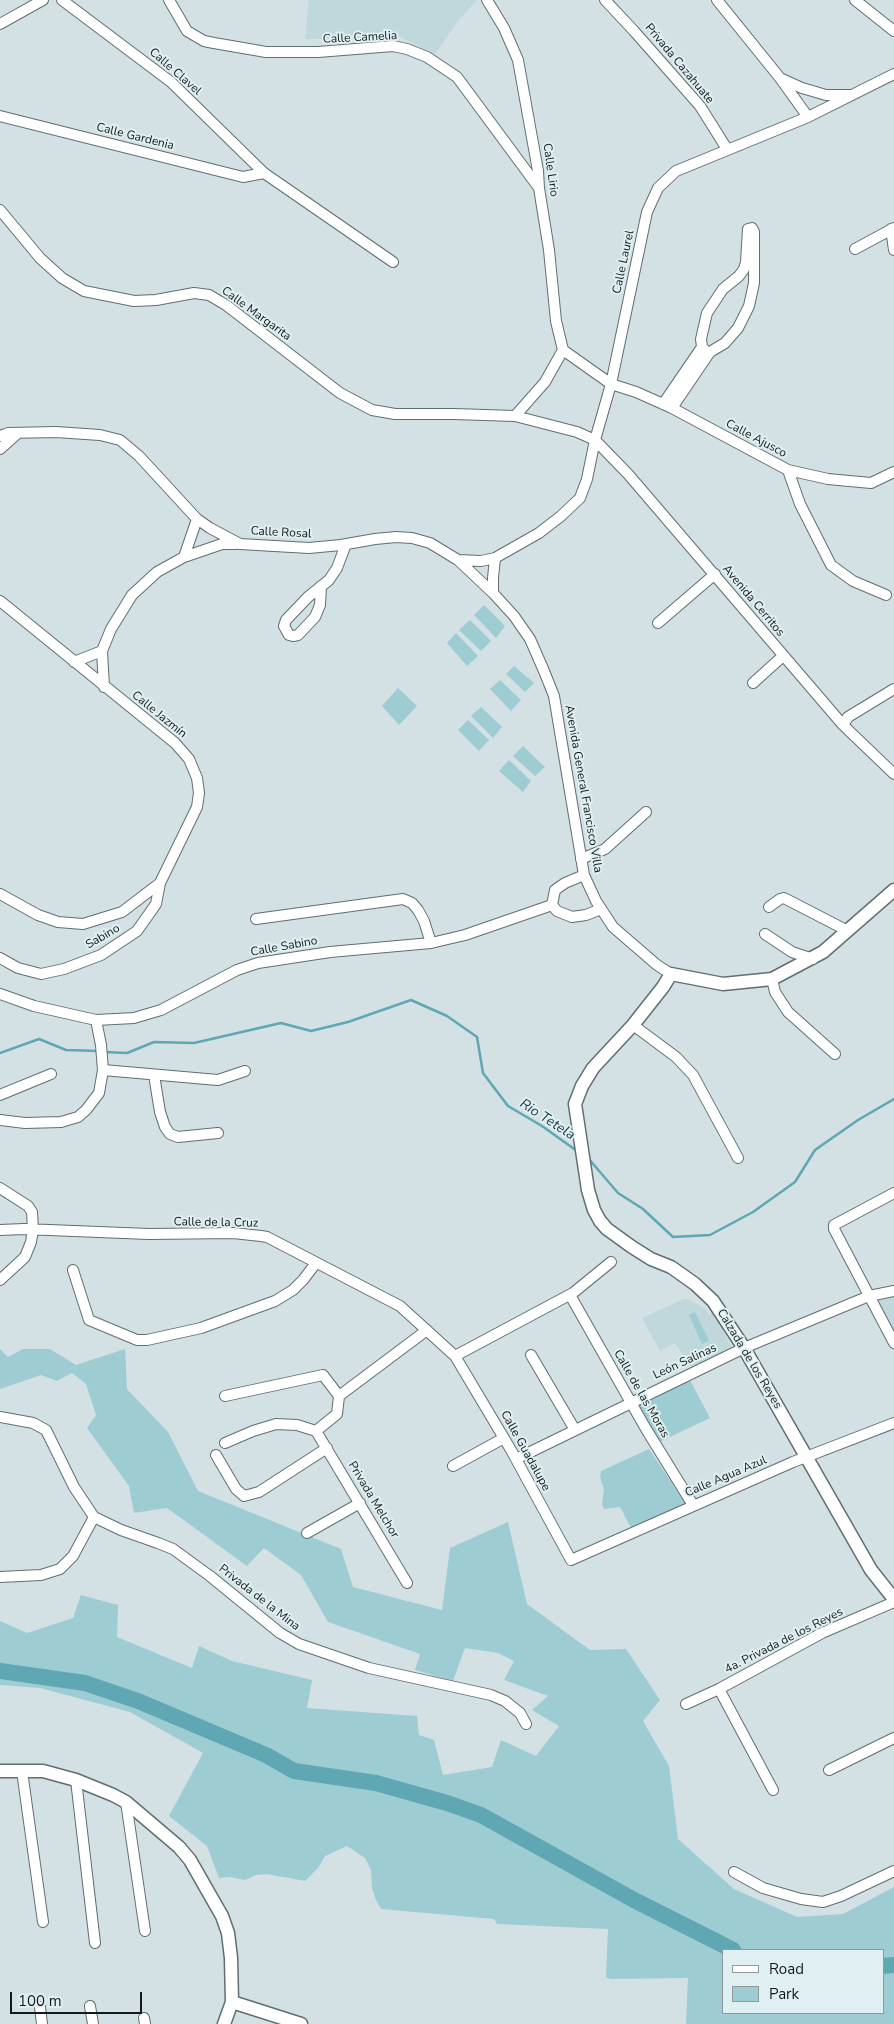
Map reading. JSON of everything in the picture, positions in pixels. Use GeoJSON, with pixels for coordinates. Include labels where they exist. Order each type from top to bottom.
{"type":"FeatureCollection","features":[{"type":"Feature","properties":{"kind":"street"},"geometry":{"type":"LineString","coordinates":[[0,24],[43,0]]}},
{"type":"Feature","properties":{"kind":"street","name":"Calle Clavel"},"geometry":{"type":"LineString","coordinates":[[62,0],[171,82],[264,173],[393,262]]}},
{"type":"Feature","properties":{"kind":"street","name":"Calle Camelia"},"geometry":{"type":"LineString","coordinates":[[169,0],[187,31],[204,41],[266,52],[318,52],[393,46],[427,57],[457,77],[539,188]]}},
{"type":"Feature","properties":{"kind":"street","name":"Calle Lirio"},"geometry":{"type":"LineString","coordinates":[[488,0],[504,28],[518,60],[538,171],[549,250],[556,321],[563,350]]}},
{"type":"Feature","properties":{"kind":"street","name":"Privada Cazahuate"},"geometry":{"type":"LineString","coordinates":[[605,0],[700,106],[727,149]]}},
{"type":"Feature","properties":{"kind":"street"},"geometry":{"type":"LineString","coordinates":[[717,0],[780,78],[808,117]]}},
{"type":"Feature","properties":{"kind":"street"},"geometry":{"type":"LineString","coordinates":[[855,0],[894,31]]}},
{"type":"Feature","properties":{"kind":"street","name":"Calle Laurel"},"geometry":{"type":"LineString","coordinates":[[458,560],[480,561],[495,558],[539,533],[580,498],[587,479],[595,440],[611,384],[647,212],[658,188],[676,172],[727,149],[808,117],[894,74]]}},
{"type":"Feature","properties":{"kind":"street"},"geometry":{"type":"LineString","coordinates":[[780,78],[802,88],[826,95],[853,95]]}},
{"type":"Feature","properties":{"kind":"street","name":"Calle Gardenia"},"geometry":{"type":"LineString","coordinates":[[0,116],[243,177],[264,173]]}},
{"type":"Feature","properties":{"kind":"street","name":"Calle Margarita"},"geometry":{"type":"LineString","coordinates":[[0,210],[40,258],[62,278],[84,291],[134,301],[156,300],[194,293],[209,295],[226,305],[340,393],[372,410],[395,414],[515,416],[577,432],[595,440]]}},
{"type":"Feature","properties":{"kind":"street"},"geometry":{"type":"LineString","coordinates":[[667,406],[706,350],[725,343],[738,328],[749,306],[754,283],[754,232],[750,227],[747,233],[746,262],[739,276],[723,289],[706,313],[701,331],[706,350]]}},
{"type":"Feature","properties":{"kind":"street"},"geometry":{"type":"LineString","coordinates":[[855,249],[893,229],[894,250]]}},
{"type":"Feature","properties":{"kind":"street"},"geometry":{"type":"LineString","coordinates":[[739,276],[745,275],[754,283]]}},
{"type":"Feature","properties":{"kind":"street"},"geometry":{"type":"LineString","coordinates":[[515,416],[545,382],[563,350]]}},
{"type":"Feature","properties":{"kind":"street","name":"Calle Ajusco"},"geometry":{"type":"LineString","coordinates":[[563,350],[611,384],[636,392],[667,406],[788,470],[828,479],[872,483],[894,472]]}},
{"type":"Feature","properties":{"kind":"street","name":"Calle Rosal"},"geometry":{"type":"LineString","coordinates":[[0,436],[18,433],[56,432],[100,435],[120,440],[139,456],[198,519],[210,528],[240,544],[309,548],[375,539],[412,538],[430,543],[458,560],[493,592]]}},
{"type":"Feature","properties":{"kind":"street"},"geometry":{"type":"LineString","coordinates":[[0,449],[18,433]]}},
{"type":"Feature","properties":{"kind":"street","name":"Avenida Cerritos"},"geometry":{"type":"LineString","coordinates":[[595,440],[628,474],[843,725],[894,774]]}},
{"type":"Feature","properties":{"kind":"street"},"geometry":{"type":"LineString","coordinates":[[788,470],[800,504],[831,565],[854,581],[886,595]]}},
{"type":"Feature","properties":{"kind":"street"},"geometry":{"type":"LineString","coordinates":[[184,557],[198,519]]}},
{"type":"Feature","properties":{"kind":"street"},"geometry":{"type":"LineString","coordinates":[[104,687],[102,651],[111,629],[132,595],[157,572],[184,557],[222,544],[240,544]]}},
{"type":"Feature","properties":{"kind":"street"},"geometry":{"type":"LineString","coordinates":[[321,586],[320,605],[315,617],[298,634],[294,636],[289,635],[285,631],[284,626],[286,620],[337,568],[346,544]]}},
{"type":"Feature","properties":{"kind":"street"},"geometry":{"type":"LineString","coordinates":[[493,592],[492,578],[495,558]]}},
{"type":"Feature","properties":{"kind":"street"},"geometry":{"type":"LineString","coordinates":[[658,622],[715,574]]}},
{"type":"Feature","properties":{"kind":"street","name":"Avenida General Francisco Villa"},"geometry":{"type":"LineString","coordinates":[[493,592],[514,616],[530,639],[554,696],[584,875],[601,909],[613,927],[671,974]]}},
{"type":"Feature","properties":{"kind":"street","name":"Calle Jazmín"},"geometry":{"type":"LineString","coordinates":[[0,602],[175,743],[189,759],[197,778],[199,793],[196,807],[160,883]]}},
{"type":"Feature","properties":{"kind":"street"},"geometry":{"type":"LineString","coordinates":[[74,662],[102,651]]}},
{"type":"Feature","properties":{"kind":"street"},"geometry":{"type":"LineString","coordinates":[[753,683],[783,656]]}},
{"type":"Feature","properties":{"kind":"street"},"geometry":{"type":"LineString","coordinates":[[843,725],[848,717],[894,689]]}},
{"type":"Feature","properties":{"kind":"street"},"geometry":{"type":"LineString","coordinates":[[581,859],[605,848],[646,812]]}},
{"type":"Feature","properties":{"kind":"street"},"geometry":{"type":"LineString","coordinates":[[584,875],[565,883],[555,890],[552,895],[552,905],[557,911],[572,917],[586,915],[601,909]]}},
{"type":"Feature","properties":{"kind":"street"},"geometry":{"type":"LineString","coordinates":[[0,894],[38,915],[58,922],[83,924],[122,912],[160,883]]}},
{"type":"Feature","properties":{"kind":"street","name":"Sabino"},"geometry":{"type":"LineString","coordinates":[[0,958],[18,968],[41,974],[64,969],[101,955],[137,931],[156,904],[160,883]]}},
{"type":"Feature","properties":{"kind":"street"},"geometry":{"type":"LineString","coordinates":[[671,974],[723,984],[772,979],[813,959],[823,952],[894,890]]}},
{"type":"Feature","properties":{"kind":"street"},"geometry":{"type":"LineString","coordinates":[[769,907],[784,898],[848,931]]}},
{"type":"Feature","properties":{"kind":"street"},"geometry":{"type":"LineString","coordinates":[[256,919],[403,899],[412,903],[418,910],[424,921],[431,943]]}},
{"type":"Feature","properties":{"kind":"street"},"geometry":{"type":"LineString","coordinates":[[135,903],[146,918]]}},
{"type":"Feature","properties":{"kind":"street","name":"Calle Sabino"},"geometry":{"type":"LineString","coordinates":[[0,994],[34,1006],[96,1020],[146,1016],[237,970],[258,963],[320,953],[431,943],[465,935],[552,905]]}},
{"type":"Feature","properties":{"kind":"street"},"geometry":{"type":"LineString","coordinates":[[765,934],[792,952],[813,959]]}},
{"type":"Feature","properties":{"kind":"street","name":"Calzada de los Reyes"},"geometry":{"type":"LineString","coordinates":[[671,974],[663,987],[632,1025],[593,1068],[582,1086],[576,1104],[590,1199],[600,1221],[607,1229],[651,1259],[671,1267],[695,1284],[713,1301],[744,1348],[871,1570],[894,1601]]}},
{"type":"Feature","properties":{"kind":"street"},"geometry":{"type":"LineString","coordinates":[[772,979],[775,992],[788,1012],[835,1054]]}},
{"type":"Feature","properties":{"kind":"street"},"geometry":{"type":"LineString","coordinates":[[0,1120],[24,1123],[61,1122],[78,1117],[86,1110],[99,1093],[102,1067],[101,1045],[96,1020]]}},
{"type":"Feature","properties":{"kind":"street"},"geometry":{"type":"LineString","coordinates":[[632,1025],[676,1056],[693,1075],[738,1158]]}},
{"type":"Feature","properties":{"kind":"street"},"geometry":{"type":"LineString","coordinates":[[102,1067],[154,1075],[218,1080],[245,1071]]}},
{"type":"Feature","properties":{"kind":"street"},"geometry":{"type":"LineString","coordinates":[[0,1095],[51,1074]]}},
{"type":"Feature","properties":{"kind":"street"},"geometry":{"type":"LineString","coordinates":[[154,1075],[160,1112],[170,1134],[178,1137],[218,1133]]}},
{"type":"Feature","properties":{"kind":"street"},"geometry":{"type":"LineString","coordinates":[[0,1188],[28,1206],[32,1212],[33,1230],[25,1257],[12,1271],[0,1280]]}},
{"type":"Feature","properties":{"kind":"street"},"geometry":{"type":"LineString","coordinates":[[894,1192],[834,1225],[834,1229],[894,1344]]}},
{"type":"Feature","properties":{"kind":"street","name":"Calle de la Cruz"},"geometry":{"type":"LineString","coordinates":[[0,1230],[148,1234],[233,1233],[267,1237],[400,1306],[455,1356]]}},
{"type":"Feature","properties":{"kind":"street"},"geometry":{"type":"LineString","coordinates":[[455,1356],[570,1295],[611,1262]]}},
{"type":"Feature","properties":{"kind":"street"},"geometry":{"type":"LineString","coordinates":[[73,1270],[89,1320],[137,1340],[147,1340],[201,1328],[275,1301],[293,1290],[316,1263]]}},
{"type":"Feature","properties":{"kind":"street"},"geometry":{"type":"LineString","coordinates":[[0,1269],[12,1271]]}},
{"type":"Feature","properties":{"kind":"street","name":"León Salinas"},"geometry":{"type":"LineString","coordinates":[[516,1459],[744,1348],[868,1296],[894,1291]]}},
{"type":"Feature","properties":{"kind":"street","name":"Calle de las Moras"},"geometry":{"type":"LineString","coordinates":[[570,1295],[630,1402],[693,1505]]}},
{"type":"Feature","properties":{"kind":"street"},"geometry":{"type":"LineString","coordinates":[[339,1396],[427,1330]]}},
{"type":"Feature","properties":{"kind":"street"},"geometry":{"type":"LineString","coordinates":[[531,1355],[575,1430]]}},
{"type":"Feature","properties":{"kind":"street","name":"Calle Guadalupe"},"geometry":{"type":"LineString","coordinates":[[455,1356],[516,1459],[571,1560]]}},
{"type":"Feature","properties":{"kind":"street"},"geometry":{"type":"LineString","coordinates":[[224,1444],[276,1424],[297,1425],[316,1431],[337,1414],[339,1396],[323,1375],[225,1396]]}},
{"type":"Feature","properties":{"kind":"street"},"geometry":{"type":"LineString","coordinates":[[0,1418],[34,1423],[46,1430],[74,1487],[94,1517],[73,1556],[60,1569],[42,1575],[0,1577]]}},
{"type":"Feature","properties":{"kind":"street","name":"Calle Agua Azul"},"geometry":{"type":"LineString","coordinates":[[571,1560],[793,1462],[894,1423]]}},
{"type":"Feature","properties":{"kind":"street","name":"Privada Melchor"},"geometry":{"type":"LineString","coordinates":[[316,1431],[407,1583]]}},
{"type":"Feature","properties":{"kind":"street"},"geometry":{"type":"LineString","coordinates":[[453,1466],[504,1438]]}},
{"type":"Feature","properties":{"kind":"street"},"geometry":{"type":"LineString","coordinates":[[216,1454],[236,1489],[244,1496],[259,1492],[327,1448]]}},
{"type":"Feature","properties":{"kind":"street"},"geometry":{"type":"LineString","coordinates":[[307,1534],[360,1503]]}},
{"type":"Feature","properties":{"kind":"street","name":"Privada de la Mina"},"geometry":{"type":"LineString","coordinates":[[94,1517],[121,1530],[158,1542],[173,1550],[210,1576],[280,1633],[299,1644],[369,1668],[491,1695],[505,1701],[520,1713],[526,1724]]}},
{"type":"Feature","properties":{"kind":"street","name":"4a. Privada de los Reyes"},"geometry":{"type":"LineString","coordinates":[[686,1704],[719,1689],[822,1633],[894,1601]]}},
{"type":"Feature","properties":{"kind":"street"},"geometry":{"type":"LineString","coordinates":[[719,1689],[773,1790]]}},
{"type":"Feature","properties":{"kind":"street"},"geometry":{"type":"LineString","coordinates":[[828,1770],[894,1738]]}},
{"type":"Feature","properties":{"kind":"street"},"geometry":{"type":"LineString","coordinates":[[0,1770],[43,1771],[76,1780],[113,1795],[126,1802],[179,1847],[190,1860],[222,1916],[228,1933],[231,1958],[232,2002],[224,2024]]}},
{"type":"Feature","properties":{"kind":"street"},"geometry":{"type":"LineString","coordinates":[[22,1771],[43,1922]]}},
{"type":"Feature","properties":{"kind":"street"},"geometry":{"type":"LineString","coordinates":[[76,1780],[95,1943]]}},
{"type":"Feature","properties":{"kind":"street"},"geometry":{"type":"LineString","coordinates":[[126,1802],[145,1930]]}},
{"type":"Feature","properties":{"kind":"street"},"geometry":{"type":"LineString","coordinates":[[734,1872],[763,1888],[801,1899],[823,1902],[841,1896],[894,1871]]}},
{"type":"Feature","properties":{"kind":"street"},"geometry":{"type":"LineString","coordinates":[[232,2002],[301,2024]]}},
{"type":"Feature","properties":{"kind":"street"},"geometry":{"type":"LineString","coordinates":[[90,2006],[93,2024]]}},
{"type":"Feature","properties":{"kind":"street"},"geometry":{"type":"LineString","coordinates":[[40,2007],[42,2024]]}},
{"type":"Feature","properties":{"kind":"shaded area"},"geometry":{"type":"Polygon","coordinates":[[[309,0],[477,0],[458,21],[435,54],[396,35],[305,39],[309,0]]]}},
{"type":"Feature","properties":{"kind":"shaded area"},"geometry":{"type":"Polygon","coordinates":[[[894,1294],[894,1349],[869,1296],[894,1294]]]}},
{"type":"Feature","properties":{"kind":"shaded area"},"geometry":{"type":"Polygon","coordinates":[[[684,1299],[688,1299],[706,1309],[709,1315],[714,1312],[732,1349],[692,1369],[675,1343],[660,1351],[642,1318],[684,1299]]]}},
{"type":"Feature","properties":{"kind":"green space"},"geometry":{"type":"Polygon","coordinates":[[[484,605],[505,626],[496,638],[474,615],[484,605]]]}},
{"type":"Feature","properties":{"kind":"green space"},"geometry":{"type":"Polygon","coordinates":[[[470,620],[491,641],[481,651],[459,630],[470,620]]]}},
{"type":"Feature","properties":{"kind":"green space"},"geometry":{"type":"Polygon","coordinates":[[[456,633],[478,656],[467,666],[447,643],[456,633]]]}},
{"type":"Feature","properties":{"kind":"green space"},"geometry":{"type":"Polygon","coordinates":[[[514,666],[534,683],[525,692],[506,674],[514,666]]]}},
{"type":"Feature","properties":{"kind":"green space"},"geometry":{"type":"Polygon","coordinates":[[[500,680],[521,700],[511,711],[490,689],[500,680]]]}},
{"type":"Feature","properties":{"kind":"green space"},"geometry":{"type":"Polygon","coordinates":[[[398,688],[417,706],[399,725],[382,706],[398,688]]]}},
{"type":"Feature","properties":{"kind":"green space"},"geometry":{"type":"Polygon","coordinates":[[[481,707],[502,727],[493,738],[471,716],[481,707]]]}},
{"type":"Feature","properties":{"kind":"green space"},"geometry":{"type":"Polygon","coordinates":[[[468,720],[489,740],[479,751],[458,730],[468,720]]]}},
{"type":"Feature","properties":{"kind":"green space"},"geometry":{"type":"Polygon","coordinates":[[[523,746],[545,767],[535,776],[513,756],[523,746]]]}},
{"type":"Feature","properties":{"kind":"green space"},"geometry":{"type":"Polygon","coordinates":[[[509,760],[531,781],[523,792],[499,771],[509,760]]]}},
{"type":"Feature","properties":{"kind":"green space"},"geometry":{"type":"Polygon","coordinates":[[[695,1312],[709,1341],[702,1344],[689,1315],[695,1312]]]}},
{"type":"Feature","properties":{"kind":"green space"},"geometry":{"type":"Polygon","coordinates":[[[0,1349],[8,1357],[23,1349],[50,1349],[76,1365],[125,1349],[127,1389],[168,1432],[198,1491],[341,1549],[353,1587],[442,1610],[450,1548],[508,1522],[527,1604],[590,1650],[626,1649],[660,1700],[643,1721],[669,1766],[678,1839],[734,1889],[797,1917],[843,1914],[894,1887],[894,2024],[686,2024],[688,1978],[610,1979],[606,1977],[608,1929],[497,1924],[494,1919],[381,1909],[372,1888],[371,1870],[365,1858],[347,1846],[325,1856],[318,1868],[305,1881],[267,1874],[256,1875],[245,1880],[230,1877],[219,1878],[207,1846],[169,1816],[203,1753],[130,1712],[40,1688],[0,1685],[0,1621],[27,1633],[73,1618],[81,1595],[118,1605],[117,1637],[192,1668],[199,1646],[232,1661],[312,1680],[307,1708],[417,1716],[419,1735],[434,1740],[443,1775],[492,1767],[501,1740],[536,1756],[559,1726],[532,1710],[548,1696],[504,1680],[514,1661],[498,1653],[465,1648],[453,1681],[415,1670],[420,1654],[328,1622],[301,1575],[264,1548],[247,1566],[167,1508],[134,1513],[129,1486],[87,1428],[96,1415],[86,1384],[72,1373],[57,1381],[41,1375],[0,1389],[0,1349]]]}},
{"type":"Feature","properties":{"kind":"green space"},"geometry":{"type":"Polygon","coordinates":[[[689,1378],[710,1418],[657,1443],[635,1404],[689,1378]]]}},
{"type":"Feature","properties":{"kind":"green space"},"geometry":{"type":"Polygon","coordinates":[[[649,1449],[688,1507],[638,1530],[630,1526],[620,1507],[604,1509],[602,1504],[604,1490],[600,1477],[601,1471],[649,1449]]]}},
{"type":"Feature","properties":{"kind":"waterway","name":"Rio Tetela"},"geometry":{"type":"LineString","coordinates":[[104,1052],[127,1053],[154,1042],[194,1043],[281,1023],[311,1031],[348,1022],[411,1000],[447,1016],[477,1037],[483,1073],[508,1106],[542,1126],[577,1151]]}},
{"type":"Feature","properties":{"kind":"waterway","name":"Rio Tetela"},"geometry":{"type":"LineString","coordinates":[[0,1053],[39,1039],[66,1050],[99,1051]]}},
{"type":"Feature","properties":{"kind":"waterway","name":"Rio Tetela"},"geometry":{"type":"LineString","coordinates":[[588,1158],[618,1193],[643,1209],[673,1237],[710,1235],[753,1212],[795,1182],[815,1150],[858,1120],[894,1099]]}},
{"type":"Feature","properties":{"kind":"waterway"},"geometry":{"type":"LineString","coordinates":[[0,1671],[85,1683],[138,1701],[266,1755],[294,1771],[376,1783],[447,1803],[481,1815],[634,1900],[731,1949]]}},
{"type":"Feature","properties":{"kind":"waterway"},"geometry":{"type":"LineString","coordinates":[[884,1966],[894,1965]]}}]}
